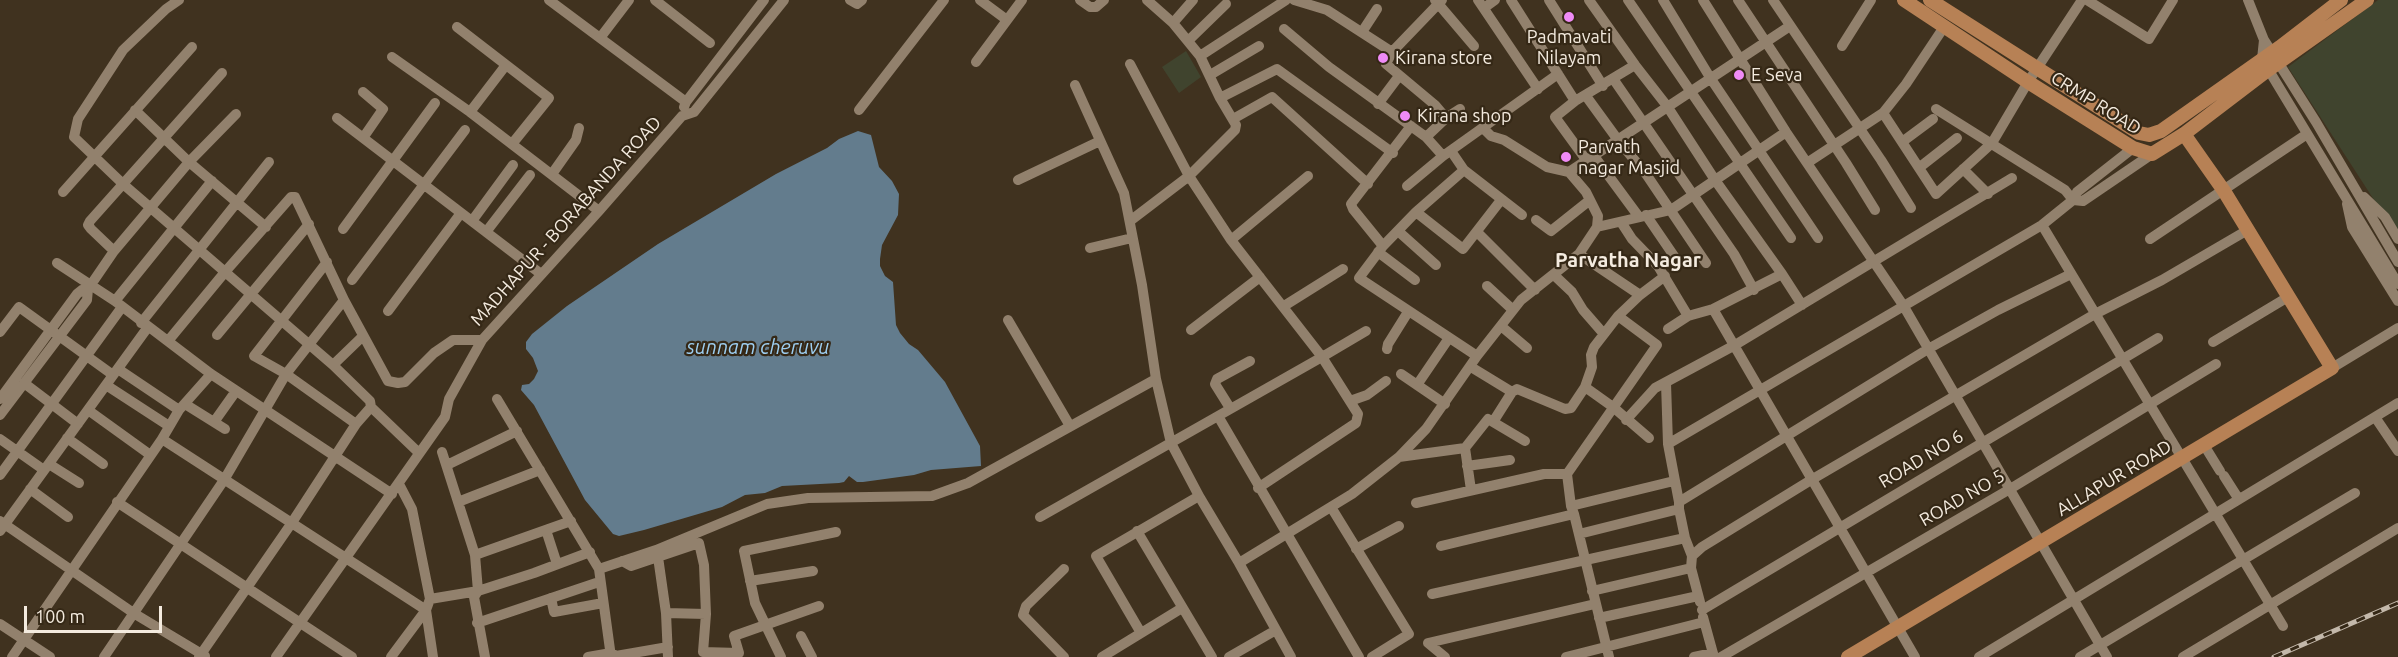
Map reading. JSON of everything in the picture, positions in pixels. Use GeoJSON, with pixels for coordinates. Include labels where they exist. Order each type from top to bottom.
{"type":"FeatureCollection","features":[{"type":"Feature","properties":{"kind":"main road","name":"CRMP ROAD"},"geometry":{"type":"LineString","coordinates":[[1904,0],[2133,148],[2152,154],[2184,134],[2270,61]]}},
{"type":"Feature","properties":{"kind":"main road","name":"CRMP ROAD"},"geometry":{"type":"LineString","coordinates":[[1930,0],[1947,4],[2139,133],[2149,135],[2161,131],[2270,61]]}},
{"type":"Feature","properties":{"kind":"main road"},"geometry":{"type":"LineString","coordinates":[[2270,61],[2341,0]]}},
{"type":"Feature","properties":{"kind":"main road"},"geometry":{"type":"LineString","coordinates":[[2270,61],[2367,0]]}},
{"type":"Feature","properties":{"kind":"main road"},"geometry":{"type":"LineString","coordinates":[[2184,134],[2224,191],[2246,231],[2332,368]]}},
{"type":"Feature","properties":{"kind":"main road","name":"ALLAPUR ROAD"},"geometry":{"type":"LineString","coordinates":[[1848,657],[2332,368]]}},
{"type":"Feature","properties":{"kind":"street"},"geometry":{"type":"LineString","coordinates":[[179,0],[166,9],[123,51],[78,119],[74,137],[123,184],[333,365],[370,401],[371,407],[419,453]]}},
{"type":"Feature","properties":{"kind":"street"},"geometry":{"type":"LineString","coordinates":[[549,0],[686,102]]}},
{"type":"Feature","properties":{"kind":"street"},"geometry":{"type":"LineString","coordinates":[[600,38],[629,0]]}},
{"type":"Feature","properties":{"kind":"street"},"geometry":{"type":"LineString","coordinates":[[654,0],[711,44]]}},
{"type":"Feature","properties":{"kind":"street"},"geometry":{"type":"LineString","coordinates":[[682,116],[686,102],[764,0]]}},
{"type":"Feature","properties":{"kind":"street","name":"MADHAPUR - BORABANDA ROAD"},"geometry":{"type":"LineString","coordinates":[[276,657],[445,417],[449,399],[482,341],[682,116],[694,112],[784,0]]}},
{"type":"Feature","properties":{"kind":"street"},"geometry":{"type":"LineString","coordinates":[[850,0],[857,4],[862,0]]}},
{"type":"Feature","properties":{"kind":"street"},"geometry":{"type":"LineString","coordinates":[[859,110],[944,0]]}},
{"type":"Feature","properties":{"kind":"street"},"geometry":{"type":"LineString","coordinates":[[980,0],[1007,20]]}},
{"type":"Feature","properties":{"kind":"street"},"geometry":{"type":"LineString","coordinates":[[976,62],[1022,0]]}},
{"type":"Feature","properties":{"kind":"street"},"geometry":{"type":"LineString","coordinates":[[1080,0],[1090,7],[1096,7],[1104,0]]}},
{"type":"Feature","properties":{"kind":"street"},"geometry":{"type":"LineString","coordinates":[[1173,23],[1193,0]]}},
{"type":"Feature","properties":{"kind":"street"},"geometry":{"type":"LineString","coordinates":[[1200,56],[1286,0]]}},
{"type":"Feature","properties":{"kind":"street"},"geometry":{"type":"LineString","coordinates":[[1294,0],[1327,10],[1392,52]]}},
{"type":"Feature","properties":{"kind":"street"},"geometry":{"type":"LineString","coordinates":[[1495,0],[1481,4],[1538,89]]}},
{"type":"Feature","properties":{"kind":"street"},"geometry":{"type":"LineString","coordinates":[[1511,0],[1575,101]]}},
{"type":"Feature","properties":{"kind":"street"},"geometry":{"type":"LineString","coordinates":[[1549,0],[1603,86]]}},
{"type":"Feature","properties":{"kind":"street"},"geometry":{"type":"LineString","coordinates":[[1589,0],[1667,106],[1715,180],[1802,305]]}},
{"type":"Feature","properties":{"kind":"street"},"geometry":{"type":"LineString","coordinates":[[1628,0],[1791,238]]}},
{"type":"Feature","properties":{"kind":"street"},"geometry":{"type":"LineString","coordinates":[[1663,0],[1711,79],[1818,238]]}},
{"type":"Feature","properties":{"kind":"street"},"geometry":{"type":"LineString","coordinates":[[1703,0],[1786,132],[1903,305],[2107,657]]}},
{"type":"Feature","properties":{"kind":"street"},"geometry":{"type":"LineString","coordinates":[[1738,0],[1875,210]]}},
{"type":"Feature","properties":{"kind":"street"},"geometry":{"type":"LineString","coordinates":[[1773,0],[1911,208]]}},
{"type":"Feature","properties":{"kind":"street"},"geometry":{"type":"LineString","coordinates":[[1842,46],[1871,0]]}},
{"type":"Feature","properties":{"kind":"street"},"geometry":{"type":"LineString","coordinates":[[1882,113],[1936,194],[1992,143],[2028,82],[2082,0]]}},
{"type":"Feature","properties":{"kind":"street"},"geometry":{"type":"LineString","coordinates":[[2087,0],[2149,39],[2173,0]]}},
{"type":"Feature","properties":{"kind":"street"},"geometry":{"type":"LineString","coordinates":[[2248,0],[2270,61],[2307,134],[2345,195],[2352,227],[2398,302]]}},
{"type":"Feature","properties":{"kind":"street"},"geometry":{"type":"LineString","coordinates":[[1446,118],[1435,105],[1386,64],[1392,52],[1438,1],[1474,46]]}},
{"type":"Feature","properties":{"kind":"street"},"geometry":{"type":"LineString","coordinates":[[1130,221],[1189,176],[1235,130],[1236,125],[1200,56],[1153,2]]}},
{"type":"Feature","properties":{"kind":"street"},"geometry":{"type":"LineString","coordinates":[[1188,41],[1226,4]]}},
{"type":"Feature","properties":{"kind":"street"},"geometry":{"type":"LineString","coordinates":[[1362,32],[1377,9]]}},
{"type":"Feature","properties":{"kind":"street"},"geometry":{"type":"LineString","coordinates":[[1569,172],[1790,26]]}},
{"type":"Feature","properties":{"kind":"street"},"geometry":{"type":"LineString","coordinates":[[457,27],[549,98],[512,144]]}},
{"type":"Feature","properties":{"kind":"street"},"geometry":{"type":"LineString","coordinates":[[1807,163],[1882,113],[1906,84],[1944,27]]}},
{"type":"Feature","properties":{"kind":"street"},"geometry":{"type":"LineString","coordinates":[[1284,29],[1329,67],[1426,137],[1522,215]]}},
{"type":"Feature","properties":{"kind":"street"},"geometry":{"type":"LineString","coordinates":[[1210,75],[1259,46]]}},
{"type":"Feature","properties":{"kind":"street"},"geometry":{"type":"LineString","coordinates":[[63,192],[192,47]]}},
{"type":"Feature","properties":{"kind":"street"},"geometry":{"type":"LineString","coordinates":[[392,57],[470,112],[599,211]]}},
{"type":"Feature","properties":{"kind":"street"},"geometry":{"type":"LineString","coordinates":[[2270,61],[2316,122],[2355,189],[2385,217],[2398,239]]}},
{"type":"Feature","properties":{"kind":"street"},"geometry":{"type":"LineString","coordinates":[[1130,64],[1189,176],[1231,240],[1322,357],[1358,414],[1356,423],[1258,488]]}},
{"type":"Feature","properties":{"kind":"street"},"geometry":{"type":"LineString","coordinates":[[470,112],[506,65]]}},
{"type":"Feature","properties":{"kind":"street"},"geometry":{"type":"LineString","coordinates":[[1635,65],[1614,80],[1575,101],[1555,119],[1643,216],[1674,256]]}},
{"type":"Feature","properties":{"kind":"street"},"geometry":{"type":"LineString","coordinates":[[1220,98],[1277,69],[1393,153]]}},
{"type":"Feature","properties":{"kind":"street"},"geometry":{"type":"LineString","coordinates":[[114,251],[88,225],[222,73]]}},
{"type":"Feature","properties":{"kind":"street"},"geometry":{"type":"LineString","coordinates":[[1407,186],[1447,154],[1558,75]]}},
{"type":"Feature","properties":{"kind":"street"},"geometry":{"type":"LineString","coordinates":[[1378,104],[1399,76]]}},
{"type":"Feature","properties":{"kind":"street"},"geometry":{"type":"LineString","coordinates":[[1614,80],[1734,254],[1754,290]]}},
{"type":"Feature","properties":{"kind":"street"},"geometry":{"type":"LineString","coordinates":[[1075,85],[1124,193],[1142,285],[1156,379],[1171,443],[1291,657]]}},
{"type":"Feature","properties":{"kind":"street"},"geometry":{"type":"LineString","coordinates":[[363,92],[383,109],[363,138]]}},
{"type":"Feature","properties":{"kind":"street"},"geometry":{"type":"LineString","coordinates":[[1586,96],[1646,174],[1706,263]]}},
{"type":"Feature","properties":{"kind":"street"},"geometry":{"type":"LineString","coordinates":[[1233,119],[1272,97],[1368,184]]}},
{"type":"Feature","properties":{"kind":"street"},"geometry":{"type":"LineString","coordinates":[[343,229],[435,103]]}},
{"type":"Feature","properties":{"kind":"street"},"geometry":{"type":"LineString","coordinates":[[1426,137],[1446,118],[1460,109]]}},
{"type":"Feature","properties":{"kind":"street"},"geometry":{"type":"LineString","coordinates":[[135,110],[189,162],[266,227]]}},
{"type":"Feature","properties":{"kind":"street"},"geometry":{"type":"LineString","coordinates":[[1,394],[87,300],[89,288],[114,251],[189,162],[236,114]]}},
{"type":"Feature","properties":{"kind":"street"},"geometry":{"type":"LineString","coordinates":[[1902,142],[1934,114],[1992,143],[2065,190],[2073,200],[2083,201],[2152,154]]}},
{"type":"Feature","properties":{"kind":"street"},"geometry":{"type":"LineString","coordinates":[[337,118],[541,274]]}},
{"type":"Feature","properties":{"kind":"street"},"geometry":{"type":"LineString","coordinates":[[1411,126],[1393,153],[1352,202],[1352,207],[1381,249],[1415,280]]}},
{"type":"Feature","properties":{"kind":"street"},"geometry":{"type":"LineString","coordinates":[[552,174],[576,140],[579,128]]}},
{"type":"Feature","properties":{"kind":"street"},"geometry":{"type":"LineString","coordinates":[[1239,562],[1352,494],[1399,458],[1426,429],[1477,356],[1514,310],[1579,255],[1597,227],[1598,216],[1590,200],[1569,172],[1547,167],[1504,140],[1491,136],[1483,128]]}},
{"type":"Feature","properties":{"kind":"street"},"geometry":{"type":"LineString","coordinates":[[352,280],[465,130]]}},
{"type":"Feature","properties":{"kind":"street"},"geometry":{"type":"LineString","coordinates":[[1597,227],[1671,210],[1786,132]]}},
{"type":"Feature","properties":{"kind":"street"},"geometry":{"type":"LineString","coordinates":[[2150,239],[2307,134]]}},
{"type":"Feature","properties":{"kind":"street"},"geometry":{"type":"LineString","coordinates":[[1920,167],[1957,138]]}},
{"type":"Feature","properties":{"kind":"street"},"geometry":{"type":"LineString","coordinates":[[1018,180],[1100,141]]}},
{"type":"Feature","properties":{"kind":"street"},"geometry":{"type":"LineString","coordinates":[[1668,444],[2042,225],[2073,200],[2077,192],[2133,148]]}},
{"type":"Feature","properties":{"kind":"street"},"geometry":{"type":"LineString","coordinates":[[269,162],[144,325],[106,385],[1,525],[202,656],[356,424],[371,407]]}},
{"type":"Feature","properties":{"kind":"street"},"geometry":{"type":"LineString","coordinates":[[472,221],[513,165]]}},
{"type":"Feature","properties":{"kind":"street"},"geometry":{"type":"LineString","coordinates":[[1963,169],[1988,194]]}},
{"type":"Feature","properties":{"kind":"street"},"geometry":{"type":"LineString","coordinates":[[1464,170],[1416,212],[1381,249],[1359,278],[1477,356]]}},
{"type":"Feature","properties":{"kind":"street"},"geometry":{"type":"LineString","coordinates":[[486,232],[530,175]]}},
{"type":"Feature","properties":{"kind":"street"},"geometry":{"type":"LineString","coordinates":[[1231,240],[1308,176]]}},
{"type":"Feature","properties":{"kind":"street"},"geometry":{"type":"LineString","coordinates":[[1626,420],[1656,388],[1736,345],[2012,178]]}},
{"type":"Feature","properties":{"kind":"street"},"geometry":{"type":"LineString","coordinates":[[0,475],[87,356],[118,304],[174,227],[212,182]]}},
{"type":"Feature","properties":{"kind":"street"},"geometry":{"type":"LineString","coordinates":[[2355,189],[2358,205],[2398,284]]}},
{"type":"Feature","properties":{"kind":"street"},"geometry":{"type":"LineString","coordinates":[[2345,195],[2358,205],[2398,262]]}},
{"type":"Feature","properties":{"kind":"street"},"geometry":{"type":"LineString","coordinates":[[168,341],[291,197],[295,197],[344,300],[388,381],[398,383],[410,378],[434,353],[453,340],[482,341]]}},
{"type":"Feature","properties":{"kind":"street"},"geometry":{"type":"LineString","coordinates":[[1416,212],[1460,248],[1466,248],[1501,200]]}},
{"type":"Feature","properties":{"kind":"street"},"geometry":{"type":"LineString","coordinates":[[1536,220],[1551,231],[1590,200]]}},
{"type":"Feature","properties":{"kind":"street"},"geometry":{"type":"LineString","coordinates":[[388,311],[461,213]]}},
{"type":"Feature","properties":{"kind":"street"},"geometry":{"type":"LineString","coordinates":[[1621,222],[1632,239],[1658,266],[1688,316]]}},
{"type":"Feature","properties":{"kind":"street"},"geometry":{"type":"LineString","coordinates":[[217,335],[309,224]]}},
{"type":"Feature","properties":{"kind":"street"},"geometry":{"type":"LineString","coordinates":[[2042,225],[2283,626]]}},
{"type":"Feature","properties":{"kind":"street"},"geometry":{"type":"LineString","coordinates":[[1398,231],[1436,265]]}},
{"type":"Feature","properties":{"kind":"street"},"geometry":{"type":"LineString","coordinates":[[1592,591],[1692,562],[1702,547],[1811,480],[2095,314],[2162,280],[2246,231]]}},
{"type":"Feature","properties":{"kind":"street"},"geometry":{"type":"LineString","coordinates":[[1477,232],[1535,290]]}},
{"type":"Feature","properties":{"kind":"street"},"geometry":{"type":"LineString","coordinates":[[1090,248],[1132,238]]}},
{"type":"Feature","properties":{"kind":"street"},"geometry":{"type":"LineString","coordinates":[[1579,255],[1640,295]]}},
{"type":"Feature","properties":{"kind":"street"},"geometry":{"type":"LineString","coordinates":[[327,262],[254,356],[286,374],[356,424]]}},
{"type":"Feature","properties":{"kind":"street"},"geometry":{"type":"LineString","coordinates":[[57,263],[89,288],[118,304],[236,392],[392,494]]}},
{"type":"Feature","properties":{"kind":"street"},"geometry":{"type":"LineString","coordinates":[[1284,306],[1343,269]]}},
{"type":"Feature","properties":{"kind":"street"},"geometry":{"type":"LineString","coordinates":[[1668,329],[1688,316],[1713,309],[1782,274]]}},
{"type":"Feature","properties":{"kind":"street"},"geometry":{"type":"LineString","coordinates":[[1579,534],[1679,506],[1928,350],[1998,309],[2070,274]]}},
{"type":"Feature","properties":{"kind":"street"},"geometry":{"type":"LineString","coordinates":[[1554,275],[1572,292],[1583,310],[1603,333]]}},
{"type":"Feature","properties":{"kind":"street"},"geometry":{"type":"LineString","coordinates":[[1494,422],[1516,389],[1565,409],[1574,405],[1585,387],[1592,368],[1591,355],[1603,333],[1640,295],[1665,276]]}},
{"type":"Feature","properties":{"kind":"street"},"geometry":{"type":"LineString","coordinates":[[1191,330],[1260,277]]}},
{"type":"Feature","properties":{"kind":"street"},"geometry":{"type":"LineString","coordinates":[[1487,286],[1514,310]]}},
{"type":"Feature","properties":{"kind":"street"},"geometry":{"type":"LineString","coordinates":[[2213,342],[2288,297]]}},
{"type":"Feature","properties":{"kind":"street"},"geometry":{"type":"LineString","coordinates":[[104,657],[224,480],[266,412],[286,374],[344,300]]}},
{"type":"Feature","properties":{"kind":"street"},"geometry":{"type":"LineString","coordinates":[[0,332],[19,307],[87,356],[225,429]]}},
{"type":"Feature","properties":{"kind":"street"},"geometry":{"type":"LineString","coordinates":[[1713,309],[1916,657]]}},
{"type":"Feature","properties":{"kind":"street"},"geometry":{"type":"LineString","coordinates":[[1387,348],[1408,312]]}},
{"type":"Feature","properties":{"kind":"street"},"geometry":{"type":"LineString","coordinates":[[1608,652],[1573,510],[1567,474],[1657,345],[1618,316]]}},
{"type":"Feature","properties":{"kind":"street"},"geometry":{"type":"LineString","coordinates":[[1008,320],[1070,426]]}},
{"type":"Feature","properties":{"kind":"street"},"geometry":{"type":"LineString","coordinates":[[1501,326],[1527,348]]}},
{"type":"Feature","properties":{"kind":"street","name":"ALLAPUR ROAD"},"geometry":{"type":"LineString","coordinates":[[2332,368],[2398,328]]}},
{"type":"Feature","properties":{"kind":"street"},"geometry":{"type":"LineString","coordinates":[[1040,517],[1366,331]]}},
{"type":"Feature","properties":{"kind":"street"},"geometry":{"type":"LineString","coordinates":[[0,416],[24,383],[54,334]]}},
{"type":"Feature","properties":{"kind":"street"},"geometry":{"type":"LineString","coordinates":[[333,365],[363,336]]}},
{"type":"Feature","properties":{"kind":"street"},"geometry":{"type":"LineString","coordinates":[[1417,385],[1449,338]]}},
{"type":"Feature","properties":{"kind":"street","name":"ROAD NO 6"},"geometry":{"type":"LineString","coordinates":[[1701,610],[2158,338]]}},
{"type":"Feature","properties":{"kind":"street"},"geometry":{"type":"LineString","coordinates":[[1230,408],[1215,384],[1217,379],[1250,361]]}},
{"type":"Feature","properties":{"kind":"street","name":"ROAD NO 5"},"geometry":{"type":"LineString","coordinates":[[1694,657],[1716,656],[1867,572],[2217,364]]}},
{"type":"Feature","properties":{"kind":"street"},"geometry":{"type":"LineString","coordinates":[[1471,367],[1512,392]]}},
{"type":"Feature","properties":{"kind":"street"},"geometry":{"type":"LineString","coordinates":[[12,657],[149,454],[162,439],[182,407],[210,374]]}},
{"type":"Feature","properties":{"kind":"street"},"geometry":{"type":"LineString","coordinates":[[1401,374],[1444,404]]}},
{"type":"Feature","properties":{"kind":"street"},"geometry":{"type":"LineString","coordinates":[[599,569],[657,550],[767,504],[808,498],[932,496],[968,483],[1156,379]]}},
{"type":"Feature","properties":{"kind":"street"},"geometry":{"type":"LineString","coordinates":[[1350,401],[1366,395],[1386,381]]}},
{"type":"Feature","properties":{"kind":"street"},"geometry":{"type":"LineString","coordinates":[[24,383],[78,424]]}},
{"type":"Feature","properties":{"kind":"street"},"geometry":{"type":"LineString","coordinates":[[1666,383],[1668,444],[1674,481],[1701,610],[1716,656]]}},
{"type":"Feature","properties":{"kind":"street"},"geometry":{"type":"LineString","coordinates":[[106,385],[169,426]]}},
{"type":"Feature","properties":{"kind":"street"},"geometry":{"type":"LineString","coordinates":[[1585,387],[1613,407],[1649,438]]}},
{"type":"Feature","properties":{"kind":"street"},"geometry":{"type":"LineString","coordinates":[[214,422],[236,392]]}},
{"type":"Feature","properties":{"kind":"street"},"geometry":{"type":"LineString","coordinates":[[497,399],[599,569],[611,655]]}},
{"type":"Feature","properties":{"kind":"street"},"geometry":{"type":"LineString","coordinates":[[1979,657],[2398,403]]}},
{"type":"Feature","properties":{"kind":"street"},"geometry":{"type":"LineString","coordinates":[[88,410],[149,454]]}},
{"type":"Feature","properties":{"kind":"street"},"geometry":{"type":"LineString","coordinates":[[1218,416],[1258,488],[1359,657]]}},
{"type":"Feature","properties":{"kind":"street"},"geometry":{"type":"LineString","coordinates":[[2374,417],[2398,451]]}},
{"type":"Feature","properties":{"kind":"street"},"geometry":{"type":"LineString","coordinates":[[1399,458],[1464,448],[1488,419],[1525,441]]}},
{"type":"Feature","properties":{"kind":"street"},"geometry":{"type":"LineString","coordinates":[[447,465],[517,431]]}},
{"type":"Feature","properties":{"kind":"street"},"geometry":{"type":"LineString","coordinates":[[67,438],[103,464]]}},
{"type":"Feature","properties":{"kind":"street"},"geometry":{"type":"LineString","coordinates":[[0,439],[17,451],[79,483]]}},
{"type":"Feature","properties":{"kind":"street"},"geometry":{"type":"LineString","coordinates":[[162,439],[345,559],[428,605]]}},
{"type":"Feature","properties":{"kind":"street"},"geometry":{"type":"LineString","coordinates":[[2204,445],[2238,498]]}},
{"type":"Feature","properties":{"kind":"street"},"geometry":{"type":"LineString","coordinates":[[1464,448],[1471,489]]}},
{"type":"Feature","properties":{"kind":"street"},"geometry":{"type":"LineString","coordinates":[[442,452],[475,555],[478,591],[474,597],[485,657]]}},
{"type":"Feature","properties":{"kind":"street"},"geometry":{"type":"LineString","coordinates":[[1467,466],[1510,460]]}},
{"type":"Feature","properties":{"kind":"street"},"geometry":{"type":"LineString","coordinates":[[458,502],[540,470]]}},
{"type":"Feature","properties":{"kind":"street"},"geometry":{"type":"LineString","coordinates":[[1416,503],[1544,474],[1567,474]]}},
{"type":"Feature","properties":{"kind":"street"},"geometry":{"type":"LineString","coordinates":[[1441,546],[1674,481]]}},
{"type":"Feature","properties":{"kind":"street"},"geometry":{"type":"LineString","coordinates":[[399,484],[412,509],[428,605],[433,657]]}},
{"type":"Feature","properties":{"kind":"street"},"geometry":{"type":"LineString","coordinates":[[30,489],[68,517]]}},
{"type":"Feature","properties":{"kind":"street"},"geometry":{"type":"LineString","coordinates":[[2080,657],[2355,494]]}},
{"type":"Feature","properties":{"kind":"street"},"geometry":{"type":"LineString","coordinates":[[1141,633],[1096,556],[1199,496]]}},
{"type":"Feature","properties":{"kind":"street"},"geometry":{"type":"LineString","coordinates":[[117,502],[352,657]]}},
{"type":"Feature","properties":{"kind":"street"},"geometry":{"type":"LineString","coordinates":[[1331,507],[1408,634],[1372,657]]}},
{"type":"Feature","properties":{"kind":"street"},"geometry":{"type":"LineString","coordinates":[[475,555],[571,521]]}},
{"type":"Feature","properties":{"kind":"street"},"geometry":{"type":"LineString","coordinates":[[1356,549],[1399,526]]}},
{"type":"Feature","properties":{"kind":"street"},"geometry":{"type":"LineString","coordinates":[[2182,657],[2398,528]]}},
{"type":"Feature","properties":{"kind":"street"},"geometry":{"type":"LineString","coordinates":[[546,530],[557,564]]}},
{"type":"Feature","properties":{"kind":"street"},"geometry":{"type":"LineString","coordinates":[[1137,531],[1212,657]]}},
{"type":"Feature","properties":{"kind":"street"},"geometry":{"type":"LineString","coordinates":[[781,657],[755,603],[744,551],[836,532]]}},
{"type":"Feature","properties":{"kind":"street"},"geometry":{"type":"LineString","coordinates":[[1432,594],[1685,538]]}},
{"type":"Feature","properties":{"kind":"street"},"geometry":{"type":"LineString","coordinates":[[622,561],[631,566],[699,543],[704,565],[706,614],[703,652],[739,653],[734,636],[819,606]]}},
{"type":"Feature","properties":{"kind":"street"},"geometry":{"type":"LineString","coordinates":[[391,657],[428,605],[478,591],[590,552]]}},
{"type":"Feature","properties":{"kind":"street"},"geometry":{"type":"LineString","coordinates":[[588,657],[668,652],[666,613],[658,557]]}},
{"type":"Feature","properties":{"kind":"street"},"geometry":{"type":"LineString","coordinates":[[1064,569],[1026,606],[1023,615],[1064,657]]}},
{"type":"Feature","properties":{"kind":"street"},"geometry":{"type":"LineString","coordinates":[[750,581],[813,571]]}},
{"type":"Feature","properties":{"kind":"street"},"geometry":{"type":"LineString","coordinates":[[477,623],[599,582]]}},
{"type":"Feature","properties":{"kind":"street"},"geometry":{"type":"LineString","coordinates":[[1599,618],[1698,596]]}},
{"type":"Feature","properties":{"kind":"street"},"geometry":{"type":"LineString","coordinates":[[551,598],[554,612],[603,603]]}},
{"type":"Feature","properties":{"kind":"street"},"geometry":{"type":"LineString","coordinates":[[1445,657],[1428,643],[1595,604]]}},
{"type":"Feature","properties":{"kind":"street"},"geometry":{"type":"LineString","coordinates":[[1102,657],[1182,608]]}},
{"type":"Feature","properties":{"kind":"street"},"geometry":{"type":"LineString","coordinates":[[666,613],[706,614]]}},
{"type":"Feature","properties":{"kind":"street"},"geometry":{"type":"LineString","coordinates":[[1566,657],[1608,652],[1704,622]]}},
{"type":"Feature","properties":{"kind":"street"},"geometry":{"type":"LineString","coordinates":[[0,624],[50,657]]}},
{"type":"Feature","properties":{"kind":"street"},"geometry":{"type":"LineString","coordinates":[[1229,657],[1276,630]]}},
{"type":"Feature","properties":{"kind":"street"},"geometry":{"type":"LineString","coordinates":[[801,636],[813,657]]}},
{"type":"Feature","properties":{"kind":"green space"},"geometry":{"type":"Polygon","coordinates":[[[2378,0],[2398,0],[2398,237],[2288,67],[2378,0]]]}},
{"type":"Feature","properties":{"kind":"green space"},"geometry":{"type":"Polygon","coordinates":[[[1186,51],[1201,77],[1179,93],[1162,67],[1186,51]]]}},
{"type":"Feature","properties":{"kind":"water","name":"sunnam cheruvu"},"geometry":{"type":"Polygon","coordinates":[[[858,131],[871,135],[879,167],[892,181],[899,194],[898,215],[882,245],[880,259],[880,266],[885,276],[893,282],[896,325],[909,344],[918,350],[945,382],[980,446],[981,466],[931,470],[914,475],[863,482],[857,482],[849,476],[844,482],[839,483],[782,486],[765,493],[745,495],[722,507],[644,530],[619,536],[613,534],[585,500],[534,405],[521,390],[522,385],[529,384],[538,371],[533,358],[526,349],[526,342],[532,334],[567,306],[658,244],[776,174],[858,131]]]}},
{"type":"Feature","properties":{"kind":"railway"},"geometry":{"type":"LineString","coordinates":[[2274,657],[2398,603]]}},
{"type":"Feature","properties":{"kind":"place","name":"Padmavati Nilayam"},"geometry":{"type":"Point","coordinates":[1569,17]}},
{"type":"Feature","properties":{"kind":"place","name":"Kirana store"},"geometry":{"type":"Point","coordinates":[1383,58]}},
{"type":"Feature","properties":{"kind":"place","name":"E Seva"},"geometry":{"type":"Point","coordinates":[1739,75]}},
{"type":"Feature","properties":{"kind":"place","name":"Kirana shop"},"geometry":{"type":"Point","coordinates":[1405,116]}},
{"type":"Feature","properties":{"kind":"place","name":"Parvath nagar Masjid"},"geometry":{"type":"Point","coordinates":[1566,157]}},
{"type":"Feature","properties":{"kind":"district","name":"Parvatha Nagar"},"geometry":{"type":"Point","coordinates":[1628,260]}}]}
